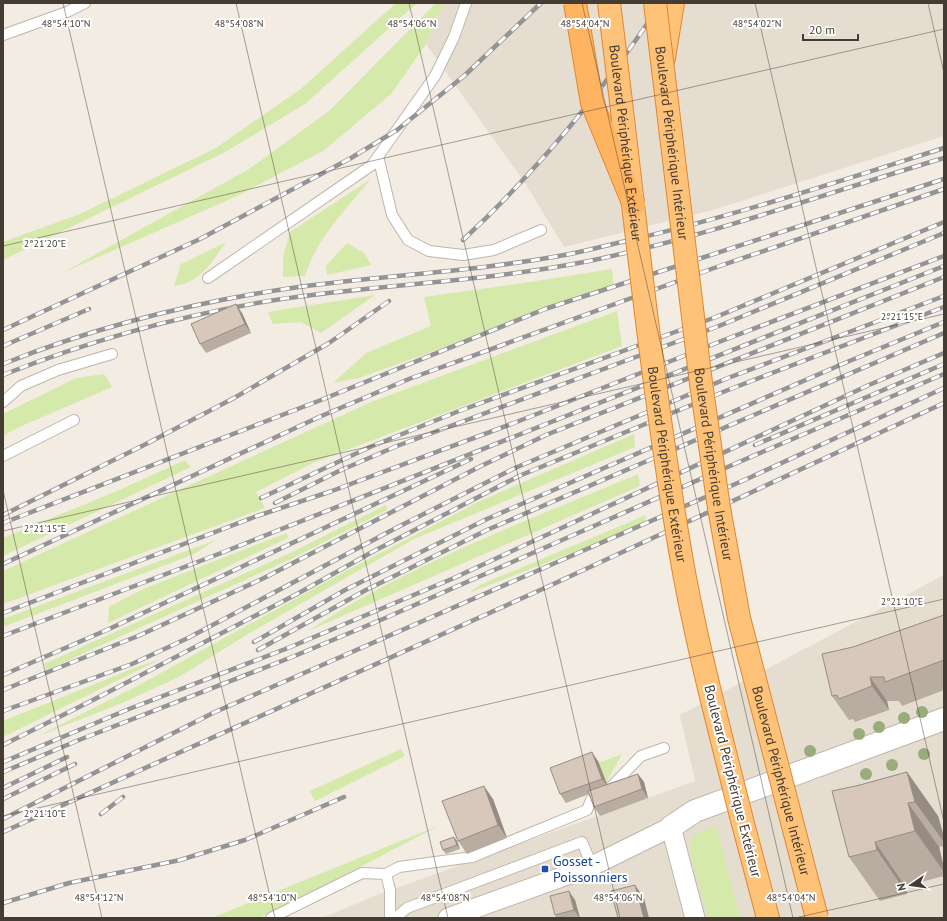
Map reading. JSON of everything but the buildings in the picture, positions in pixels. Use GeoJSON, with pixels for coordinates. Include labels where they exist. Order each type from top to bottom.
{"type":"FeatureCollection","features":[{"type":"Feature","properties":{"kind":"highway"},"geometry":{"type":"LineString","coordinates":[[575,3],[592,103],[634,205]]}},
{"type":"Feature","properties":{"kind":"highway","name":"Boulevard Périphérique Extérieur"},"geometry":{"type":"LineString","coordinates":[[609,3],[656,401],[680,552],[707,679],[768,918]]}},
{"type":"Feature","properties":{"kind":"highway","name":"Boulevard Périphérique Intérieur"},"geometry":{"type":"LineString","coordinates":[[655,3],[662,71],[701,383],[720,508],[738,611],[817,918]]}},
{"type":"Feature","properties":{"kind":"highway"},"geometry":{"type":"LineString","coordinates":[[662,71],[673,3]]}},
{"type":"Feature","properties":{"kind":"street"},"geometry":{"type":"LineString","coordinates":[[448,918],[592,866],[663,831],[694,811],[944,719]]}},
{"type":"Feature","properties":{"kind":"street"},"geometry":{"type":"LineString","coordinates":[[663,831],[695,918]]}},
{"type":"Feature","properties":{"kind":"lane"},"geometry":{"type":"LineString","coordinates":[[3,35],[67,12],[85,3]]}},
{"type":"Feature","properties":{"kind":"lane"},"geometry":{"type":"LineString","coordinates":[[208,278],[372,165],[435,76],[454,37],[466,3]]}},
{"type":"Feature","properties":{"kind":"lane"},"geometry":{"type":"LineString","coordinates":[[378,156],[392,215],[408,240],[430,251],[463,255],[494,250],[542,230]]}},
{"type":"Feature","properties":{"kind":"lane"},"geometry":{"type":"LineString","coordinates":[[3,402],[21,386],[58,370],[112,354]]}},
{"type":"Feature","properties":{"kind":"lane"},"geometry":{"type":"LineString","coordinates":[[3,456],[74,420]]}},
{"type":"Feature","properties":{"kind":"lane"},"geometry":{"type":"LineString","coordinates":[[271,918],[362,874],[386,874],[399,867],[472,857],[587,810],[591,800],[609,789],[641,756],[664,748]]}},
{"type":"Feature","properties":{"kind":"lane"},"geometry":{"type":"LineString","coordinates":[[395,918],[407,908],[582,842],[592,866]]}},
{"type":"Feature","properties":{"kind":"lane"},"geometry":{"type":"LineString","coordinates":[[386,874],[390,890],[390,918]]}},
{"type":"Feature","properties":{"kind":"shaded area"},"geometry":{"type":"Polygon","coordinates":[[[442,3],[944,3],[944,136],[713,210],[564,247],[525,183],[426,44],[443,4],[442,3]]]}},
{"type":"Feature","properties":{"kind":"shaded area"},"geometry":{"type":"Polygon","coordinates":[[[944,575],[944,918],[322,918],[377,895],[695,781],[680,715],[944,575]]]}},
{"type":"Feature","properties":{"kind":"green space"},"geometry":{"type":"Polygon","coordinates":[[[396,3],[417,3],[305,104],[225,152],[3,260],[3,242],[80,214],[216,148],[302,88],[396,3]]]}},
{"type":"Feature","properties":{"kind":"green space"},"geometry":{"type":"Polygon","coordinates":[[[436,3],[443,4],[426,44],[391,94],[323,151],[235,197],[62,273],[249,169],[329,111],[436,3]]]}},
{"type":"Feature","properties":{"kind":"green space"},"geometry":{"type":"Polygon","coordinates":[[[371,179],[333,224],[310,262],[305,276],[283,277],[283,257],[290,232],[371,179]]]}},
{"type":"Feature","properties":{"kind":"green space"},"geometry":{"type":"Polygon","coordinates":[[[226,242],[216,257],[198,276],[191,281],[174,286],[181,264],[226,242]]]}},
{"type":"Feature","properties":{"kind":"green space"},"geometry":{"type":"Polygon","coordinates":[[[347,243],[364,253],[371,265],[327,275],[326,266],[347,243]]]}},
{"type":"Feature","properties":{"kind":"green space"},"geometry":{"type":"Polygon","coordinates":[[[612,269],[614,286],[359,378],[333,383],[366,353],[431,326],[424,297],[612,269]]]}},
{"type":"Feature","properties":{"kind":"green space"},"geometry":{"type":"Polygon","coordinates":[[[375,295],[321,333],[301,322],[273,324],[268,312],[375,295]]]}},
{"type":"Feature","properties":{"kind":"green space"},"geometry":{"type":"Polygon","coordinates":[[[617,311],[622,346],[315,462],[256,492],[265,508],[3,604],[3,571],[371,402],[617,311]]]}},
{"type":"Feature","properties":{"kind":"green space"},"geometry":{"type":"Polygon","coordinates":[[[104,374],[112,387],[17,428],[3,436],[3,414],[76,378],[104,374]]]}},
{"type":"Feature","properties":{"kind":"green space"},"geometry":{"type":"Polygon","coordinates":[[[634,434],[635,447],[414,539],[248,634],[179,677],[122,703],[38,736],[141,684],[346,571],[480,501],[634,434]]]}},
{"type":"Feature","properties":{"kind":"green space"},"geometry":{"type":"Polygon","coordinates":[[[185,460],[191,467],[3,556],[3,538],[117,491],[185,460]]]}},
{"type":"Feature","properties":{"kind":"green space"},"geometry":{"type":"Polygon","coordinates":[[[638,474],[640,486],[308,631],[346,607],[427,564],[512,526],[638,474]]]}},
{"type":"Feature","properties":{"kind":"green space"},"geometry":{"type":"Polygon","coordinates":[[[386,505],[387,510],[293,558],[47,670],[44,664],[292,552],[386,505]]]}},
{"type":"Feature","properties":{"kind":"green space"},"geometry":{"type":"Polygon","coordinates":[[[646,515],[645,524],[469,593],[480,585],[646,515]]]}},
{"type":"Feature","properties":{"kind":"green space"},"geometry":{"type":"Polygon","coordinates":[[[287,533],[288,538],[108,623],[109,607],[143,589],[287,533]]]}},
{"type":"Feature","properties":{"kind":"green space"},"geometry":{"type":"Polygon","coordinates":[[[216,540],[194,554],[3,627],[3,619],[216,540]]]}},
{"type":"Feature","properties":{"kind":"green space"},"geometry":{"type":"Polygon","coordinates":[[[161,659],[3,737],[3,721],[137,667],[161,659]]]}},
{"type":"Feature","properties":{"kind":"green space"},"geometry":{"type":"Polygon","coordinates":[[[401,749],[405,756],[315,801],[310,791],[401,749]]]}},
{"type":"Feature","properties":{"kind":"green space"},"geometry":{"type":"Polygon","coordinates":[[[622,754],[606,783],[598,763],[622,754]]]}},
{"type":"Feature","properties":{"kind":"green space"},"geometry":{"type":"Polygon","coordinates":[[[440,825],[259,918],[212,918],[440,825]]]}},
{"type":"Feature","properties":{"kind":"green space"},"geometry":{"type":"Polygon","coordinates":[[[716,826],[740,918],[708,918],[689,848],[692,836],[716,826]]]}},
{"type":"Feature","properties":{"kind":"railway"},"geometry":{"type":"LineString","coordinates":[[3,330],[200,239],[351,158],[397,130],[464,76],[541,3]]}},
{"type":"Feature","properties":{"kind":"railway"},"geometry":{"type":"LineString","coordinates":[[463,240],[518,186],[569,128],[617,67],[661,3]]}},
{"type":"Feature","properties":{"kind":"railway"},"geometry":{"type":"LineString","coordinates":[[3,364],[75,338],[149,316],[186,307],[299,287],[502,265],[585,251],[749,209],[944,148]]}},
{"type":"Feature","properties":{"kind":"railway"},"geometry":{"type":"LineString","coordinates":[[3,375],[36,362],[137,330],[240,306],[353,290],[511,274],[589,261],[634,251],[723,227],[944,158]]}},
{"type":"Feature","properties":{"kind":"railway"},"geometry":{"type":"LineString","coordinates":[[3,523],[321,400],[545,309],[944,179]]}},
{"type":"Feature","properties":{"kind":"railway"},"geometry":{"type":"LineString","coordinates":[[3,564],[319,417],[409,379],[714,268],[944,189]]}},
{"type":"Feature","properties":{"kind":"railway"},"geometry":{"type":"LineString","coordinates":[[261,498],[370,447],[459,411],[716,317],[944,222]]}},
{"type":"Feature","properties":{"kind":"railway"},"geometry":{"type":"LineString","coordinates":[[275,503],[339,471],[397,446],[719,326],[944,233]]}},
{"type":"Feature","properties":{"kind":"railway"},"geometry":{"type":"LineString","coordinates":[[3,613],[257,516],[332,491],[514,423],[724,340],[944,256]]}},
{"type":"Feature","properties":{"kind":"railway"},"geometry":{"type":"LineString","coordinates":[[3,636],[216,555],[944,266]]}},
{"type":"Feature","properties":{"kind":"railway"},"geometry":{"type":"LineString","coordinates":[[3,690],[138,636],[264,578],[481,466],[546,435],[944,277]]}},
{"type":"Feature","properties":{"kind":"railway"},"geometry":{"type":"LineString","coordinates":[[3,711],[132,664],[188,638],[396,528],[515,468],[728,378],[944,296]]}},
{"type":"Feature","properties":{"kind":"railway"},"geometry":{"type":"LineString","coordinates":[[3,515],[148,443],[234,398],[329,343],[389,301]]}},
{"type":"Feature","properties":{"kind":"railway"},"geometry":{"type":"LineString","coordinates":[[3,745],[297,594],[374,551],[519,476],[728,390],[944,307]]}},
{"type":"Feature","properties":{"kind":"railway"},"geometry":{"type":"LineString","coordinates":[[3,346],[89,309]]}},
{"type":"Feature","properties":{"kind":"railway"},"geometry":{"type":"LineString","coordinates":[[254,642],[345,590],[487,519],[847,362],[944,322]]}},
{"type":"Feature","properties":{"kind":"railway"},"geometry":{"type":"LineString","coordinates":[[258,650],[366,590],[487,530],[944,333]]}},
{"type":"Feature","properties":{"kind":"railway"},"geometry":{"type":"LineString","coordinates":[[3,762],[129,709],[288,648],[454,578],[869,385],[944,353]]}},
{"type":"Feature","properties":{"kind":"railway"},"geometry":{"type":"LineString","coordinates":[[755,445],[944,364]]}},
{"type":"Feature","properties":{"kind":"railway"},"geometry":{"type":"LineString","coordinates":[[3,772],[79,740],[292,657],[383,619],[739,462],[944,374]]}},
{"type":"Feature","properties":{"kind":"railway"},"geometry":{"type":"LineString","coordinates":[[3,819],[215,712],[749,478],[944,388]]}},
{"type":"Feature","properties":{"kind":"railway"},"geometry":{"type":"LineString","coordinates":[[3,832],[547,587],[944,403]]}},
{"type":"Feature","properties":{"kind":"railway"},"geometry":{"type":"LineString","coordinates":[[3,675],[109,629],[471,459]]}},
{"type":"Feature","properties":{"kind":"railway"},"geometry":{"type":"LineString","coordinates":[[3,788],[67,757]]}},
{"type":"Feature","properties":{"kind":"railway"},"geometry":{"type":"LineString","coordinates":[[3,799],[75,764]]}},
{"type":"Feature","properties":{"kind":"railway"},"geometry":{"type":"LineString","coordinates":[[101,814],[123,797]]}},
{"type":"Feature","properties":{"kind":"railway"},"geometry":{"type":"LineString","coordinates":[[3,903],[69,883],[180,860],[245,840],[344,797]]}},
{"type":"Feature","properties":{"kind":"place","name":"Gosset - Poissonniers"},"geometry":{"type":"Point","coordinates":[545,869]}}]}
